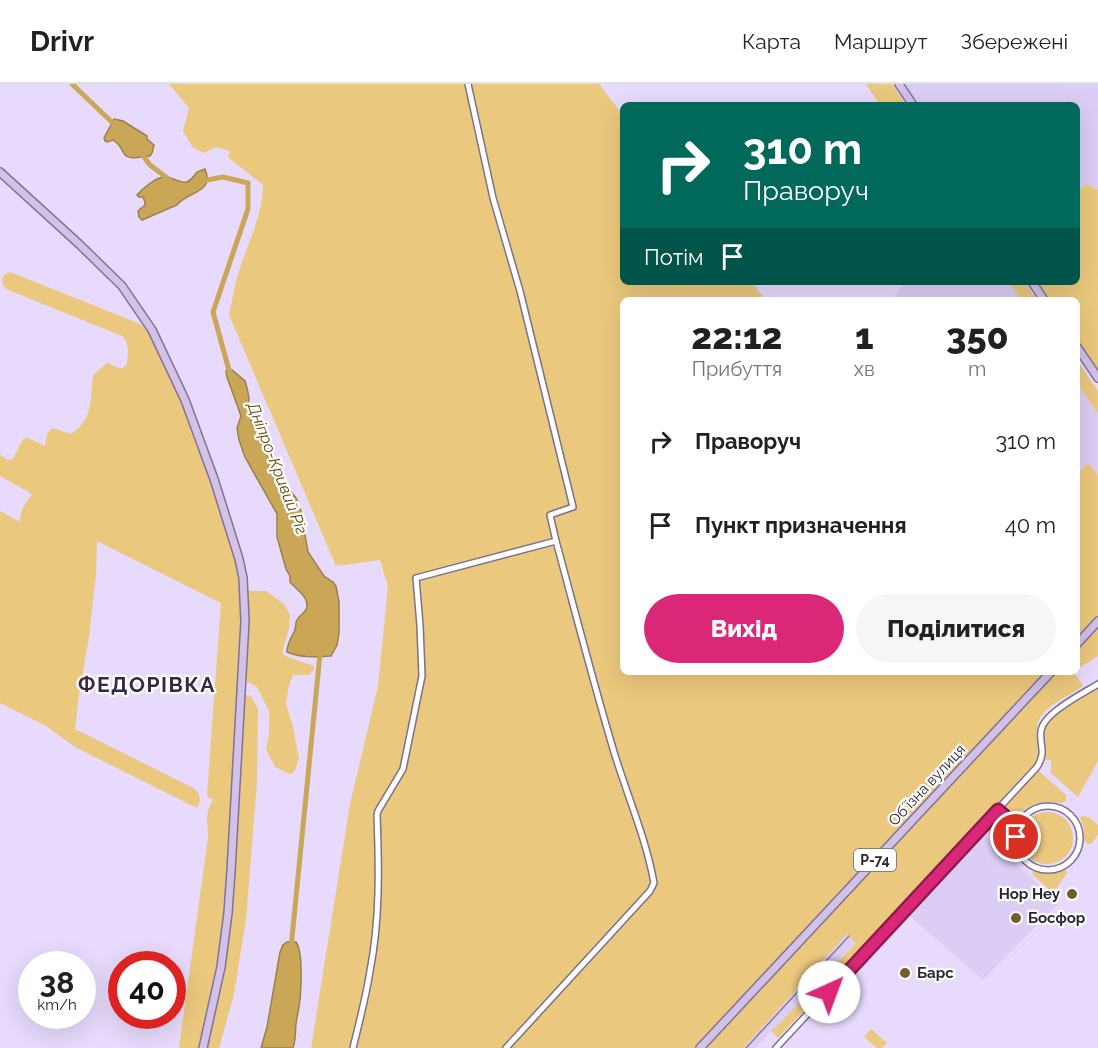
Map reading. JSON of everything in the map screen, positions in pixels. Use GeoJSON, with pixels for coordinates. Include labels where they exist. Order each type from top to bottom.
{"type":"FeatureCollection","features":[{"type":"Feature","properties":{"kind":"main road"},"geometry":{"type":"LineString","coordinates":[[899,84],[911,102]]}},
{"type":"Feature","properties":{"kind":"main road"},"geometry":{"type":"LineString","coordinates":[[0,172],[122,286],[152,330],[185,400],[214,479],[241,569],[245,621],[228,913],[220,967],[203,1048]]}},
{"type":"Feature","properties":{"kind":"main road"},"geometry":{"type":"LineString","coordinates":[[1080,351],[1098,378]]}},
{"type":"Feature","properties":{"kind":"main road"},"geometry":{"type":"LineString","coordinates":[[1080,641],[1098,621]]}},
{"type":"Feature","properties":{"kind":"main road","name":"Обʼїзна вулиця"},"geometry":{"type":"LineString","coordinates":[[700,1048],[1048,675]]}},
{"type":"Feature","properties":{"kind":"street"},"geometry":{"type":"LineString","coordinates":[[468,84],[494,198],[573,507],[550,515],[556,541],[595,687],[642,836],[654,883],[650,891],[506,1048]]}},
{"type":"Feature","properties":{"kind":"street"},"geometry":{"type":"LineString","coordinates":[[353,1048],[370,971],[377,917],[379,864],[377,815],[403,769],[422,676],[416,578],[556,541]]}},
{"type":"Feature","properties":{"kind":"street"},"geometry":{"type":"LineString","coordinates":[[776,1048],[1037,767],[1044,752],[1041,731],[1047,719],[1098,684]]}},
{"type":"Feature","properties":{"kind":"street"},"geometry":{"type":"LineString","coordinates":[[998,810],[1013,825],[1020,855],[1026,862],[1039,869],[1048,871],[1070,862],[1077,851],[1080,838],[1073,818],[1062,810],[1050,806],[1041,807],[1029,813],[1022,819],[1016,832]]}},
{"type":"Feature","properties":{"kind":"street"},"geometry":{"type":"LineString","coordinates":[[1007,818],[1022,819]]}},
{"type":"Feature","properties":{"kind":"shaded area"},"geometry":{"type":"Polygon","coordinates":[[[169,84],[599,84],[620,111],[620,285],[754,285],[763,297],[620,297],[620,675],[1076,675],[1083,686],[1056,702],[1041,716],[1037,728],[1038,754],[1034,764],[778,1038],[771,1031],[772,1029],[856,943],[847,934],[743,1048],[311,1048],[350,804],[378,686],[388,586],[380,560],[336,566],[229,315],[238,274],[257,219],[263,185],[228,157],[230,151],[216,147],[204,153],[193,148],[183,131],[189,108],[169,84]]]}},
{"type":"Feature","properties":{"kind":"shaded area"},"geometry":{"type":"Polygon","coordinates":[[[866,84],[892,84],[904,102],[878,102],[866,84]]]}},
{"type":"Feature","properties":{"kind":"shaded area"},"geometry":{"type":"Polygon","coordinates":[[[899,84],[1098,84],[1098,190],[1087,184],[1080,189],[1080,102],[911,102],[899,84]]]}},
{"type":"Feature","properties":{"kind":"shaded area"},"geometry":{"type":"Polygon","coordinates":[[[114,119],[123,121],[147,136],[147,139],[154,145],[150,156],[128,157],[113,140],[105,141],[104,138],[114,119]]]}},
{"type":"Feature","properties":{"kind":"shaded area"},"geometry":{"type":"Polygon","coordinates":[[[205,169],[206,183],[199,191],[177,205],[142,220],[139,217],[138,211],[145,205],[145,202],[143,197],[137,195],[149,184],[164,177],[185,182],[197,172],[205,169]]]}},
{"type":"Feature","properties":{"kind":"shaded area"},"geometry":{"type":"Polygon","coordinates":[[[1087,184],[1098,190],[1098,371],[1094,364],[1090,366],[1080,351],[1080,297],[1042,297],[1034,285],[1080,285],[1080,189],[1087,184]]]}},
{"type":"Feature","properties":{"kind":"shaded area"},"geometry":{"type":"Polygon","coordinates":[[[10,272],[152,330],[214,479],[245,591],[266,591],[284,604],[290,615],[289,629],[282,652],[285,656],[314,666],[309,675],[293,675],[288,689],[286,704],[299,759],[294,772],[290,774],[275,767],[266,749],[269,734],[269,711],[257,687],[242,679],[241,693],[251,696],[258,709],[257,783],[246,919],[234,994],[219,1048],[179,1048],[182,1029],[186,1029],[186,997],[208,837],[208,810],[214,800],[207,795],[221,603],[97,541],[96,575],[89,637],[75,729],[195,789],[200,798],[197,808],[75,747],[46,726],[0,703],[0,511],[20,522],[23,507],[32,494],[0,476],[0,455],[8,460],[13,459],[23,439],[28,438],[45,446],[47,433],[53,428],[71,434],[84,422],[90,408],[93,375],[107,363],[122,369],[127,364],[128,352],[122,336],[6,289],[2,283],[4,275],[10,272]]]}},
{"type":"Feature","properties":{"kind":"shaded area"},"geometry":{"type":"Polygon","coordinates":[[[902,285],[1011,285],[1019,297],[895,297],[902,285]]]}},
{"type":"Feature","properties":{"kind":"shaded area"},"geometry":{"type":"Polygon","coordinates":[[[1011,285],[1027,285],[1035,297],[1019,297],[1011,285]]]}},
{"type":"Feature","properties":{"kind":"shaded area"},"geometry":{"type":"Polygon","coordinates":[[[1080,364],[1098,391],[1098,414],[1080,387],[1080,364]]]}},
{"type":"Feature","properties":{"kind":"shaded area"},"geometry":{"type":"Polygon","coordinates":[[[227,369],[232,370],[245,381],[253,426],[265,443],[283,482],[300,507],[308,552],[324,576],[336,586],[339,602],[339,633],[337,645],[331,656],[303,656],[287,652],[296,621],[306,610],[307,604],[303,595],[290,582],[277,537],[277,514],[245,457],[239,440],[237,428],[241,416],[227,377],[227,369]]]}},
{"type":"Feature","properties":{"kind":"shaded area"},"geometry":{"type":"Polygon","coordinates":[[[1080,387],[1098,414],[1098,475],[1088,463],[1080,471],[1080,387]]]}},
{"type":"Feature","properties":{"kind":"shaded area"},"geometry":{"type":"Polygon","coordinates":[[[1088,463],[1098,475],[1098,656],[1080,667],[1080,471],[1088,463]]]}},
{"type":"Feature","properties":{"kind":"shaded area"},"geometry":{"type":"Polygon","coordinates":[[[1098,686],[1098,761],[1078,797],[1051,773],[1051,760],[1046,760],[1044,731],[1051,718],[1098,686]]]}},
{"type":"Feature","properties":{"kind":"shaded area"},"geometry":{"type":"Polygon","coordinates":[[[1039,771],[1066,795],[1066,801],[1037,803],[1014,817],[1005,811],[1006,805],[1034,773],[1039,771]]]}},
{"type":"Feature","properties":{"kind":"shaded area"},"geometry":{"type":"Polygon","coordinates":[[[1042,812],[1052,812],[1061,816],[1069,824],[1073,838],[1069,852],[1061,860],[1052,864],[1042,864],[1033,860],[1025,852],[1021,843],[1021,833],[1025,824],[1033,816],[1042,812]]]}},
{"type":"Feature","properties":{"kind":"shaded area"},"geometry":{"type":"Polygon","coordinates":[[[996,817],[1008,827],[1014,851],[1011,852],[988,831],[988,824],[996,817]]]}},
{"type":"Feature","properties":{"kind":"shaded area"},"geometry":{"type":"Polygon","coordinates":[[[1089,817],[1098,825],[1098,835],[1091,844],[1084,840],[1084,828],[1080,818],[1089,817]]]}},
{"type":"Feature","properties":{"kind":"shaded area","name":"Босфор"},"geometry":{"type":"Polygon","coordinates":[[[979,830],[1059,903],[983,980],[904,911],[979,830]]]}},
{"type":"Feature","properties":{"kind":"shaded area"},"geometry":{"type":"Polygon","coordinates":[[[1065,869],[1067,873],[1053,893],[1032,873],[1034,870],[1050,872],[1065,869]]]}},
{"type":"Feature","properties":{"kind":"shaded area"},"geometry":{"type":"Polygon","coordinates":[[[847,933],[856,942],[824,978],[756,1048],[743,1048],[847,933]]]}},
{"type":"Feature","properties":{"kind":"shaded area"},"geometry":{"type":"Polygon","coordinates":[[[287,942],[296,942],[301,961],[300,1000],[294,1045],[293,1048],[261,1048],[267,1027],[280,952],[287,942]]]}},
{"type":"Feature","properties":{"kind":"shaded area"},"geometry":{"type":"Polygon","coordinates":[[[871,1029],[887,1043],[882,1048],[877,1048],[864,1037],[871,1029]]]}},
{"type":"Feature","properties":{"kind":"waterway","name":"Дніпро-Кривий Ріг"},"geometry":{"type":"LineString","coordinates":[[72,84],[116,126]]}},
{"type":"Feature","properties":{"kind":"waterway","name":"Дніпро-Кривий Ріг"},"geometry":{"type":"LineString","coordinates":[[141,153],[150,165],[171,181]]}},
{"type":"Feature","properties":{"kind":"waterway","name":"Дніпро-Кривий Ріг"},"geometry":{"type":"LineString","coordinates":[[202,181],[223,177],[248,183],[248,209],[213,312],[230,374]]}},
{"type":"Feature","properties":{"kind":"waterway","name":"Дніпро-Кривий Ріг"},"geometry":{"type":"LineString","coordinates":[[291,948],[319,650]]}},
{"type":"Feature","properties":{"kind":"tram line"},"geometry":{"type":"LineString","coordinates":[[746,1048],[849,936]]}},
{"type":"Feature","properties":{"kind":"place","name":"Hop Hey"},"geometry":{"type":"Point","coordinates":[1072,894]}},
{"type":"Feature","properties":{"kind":"place","name":"Босфор"},"geometry":{"type":"Point","coordinates":[1016,918]}},
{"type":"Feature","properties":{"kind":"place","name":"Барс"},"geometry":{"type":"Point","coordinates":[905,973]}},
{"type":"Feature","properties":{"kind":"district","name":"ФЕДОРІВКА"},"geometry":{"type":"Point","coordinates":[147,685]}},
{"type":"Feature","properties":{"kind":"route"},"geometry":{"type":"LineString","coordinates":[[829,992],[998,810],[1011,822],[1016,837]]}}]}
